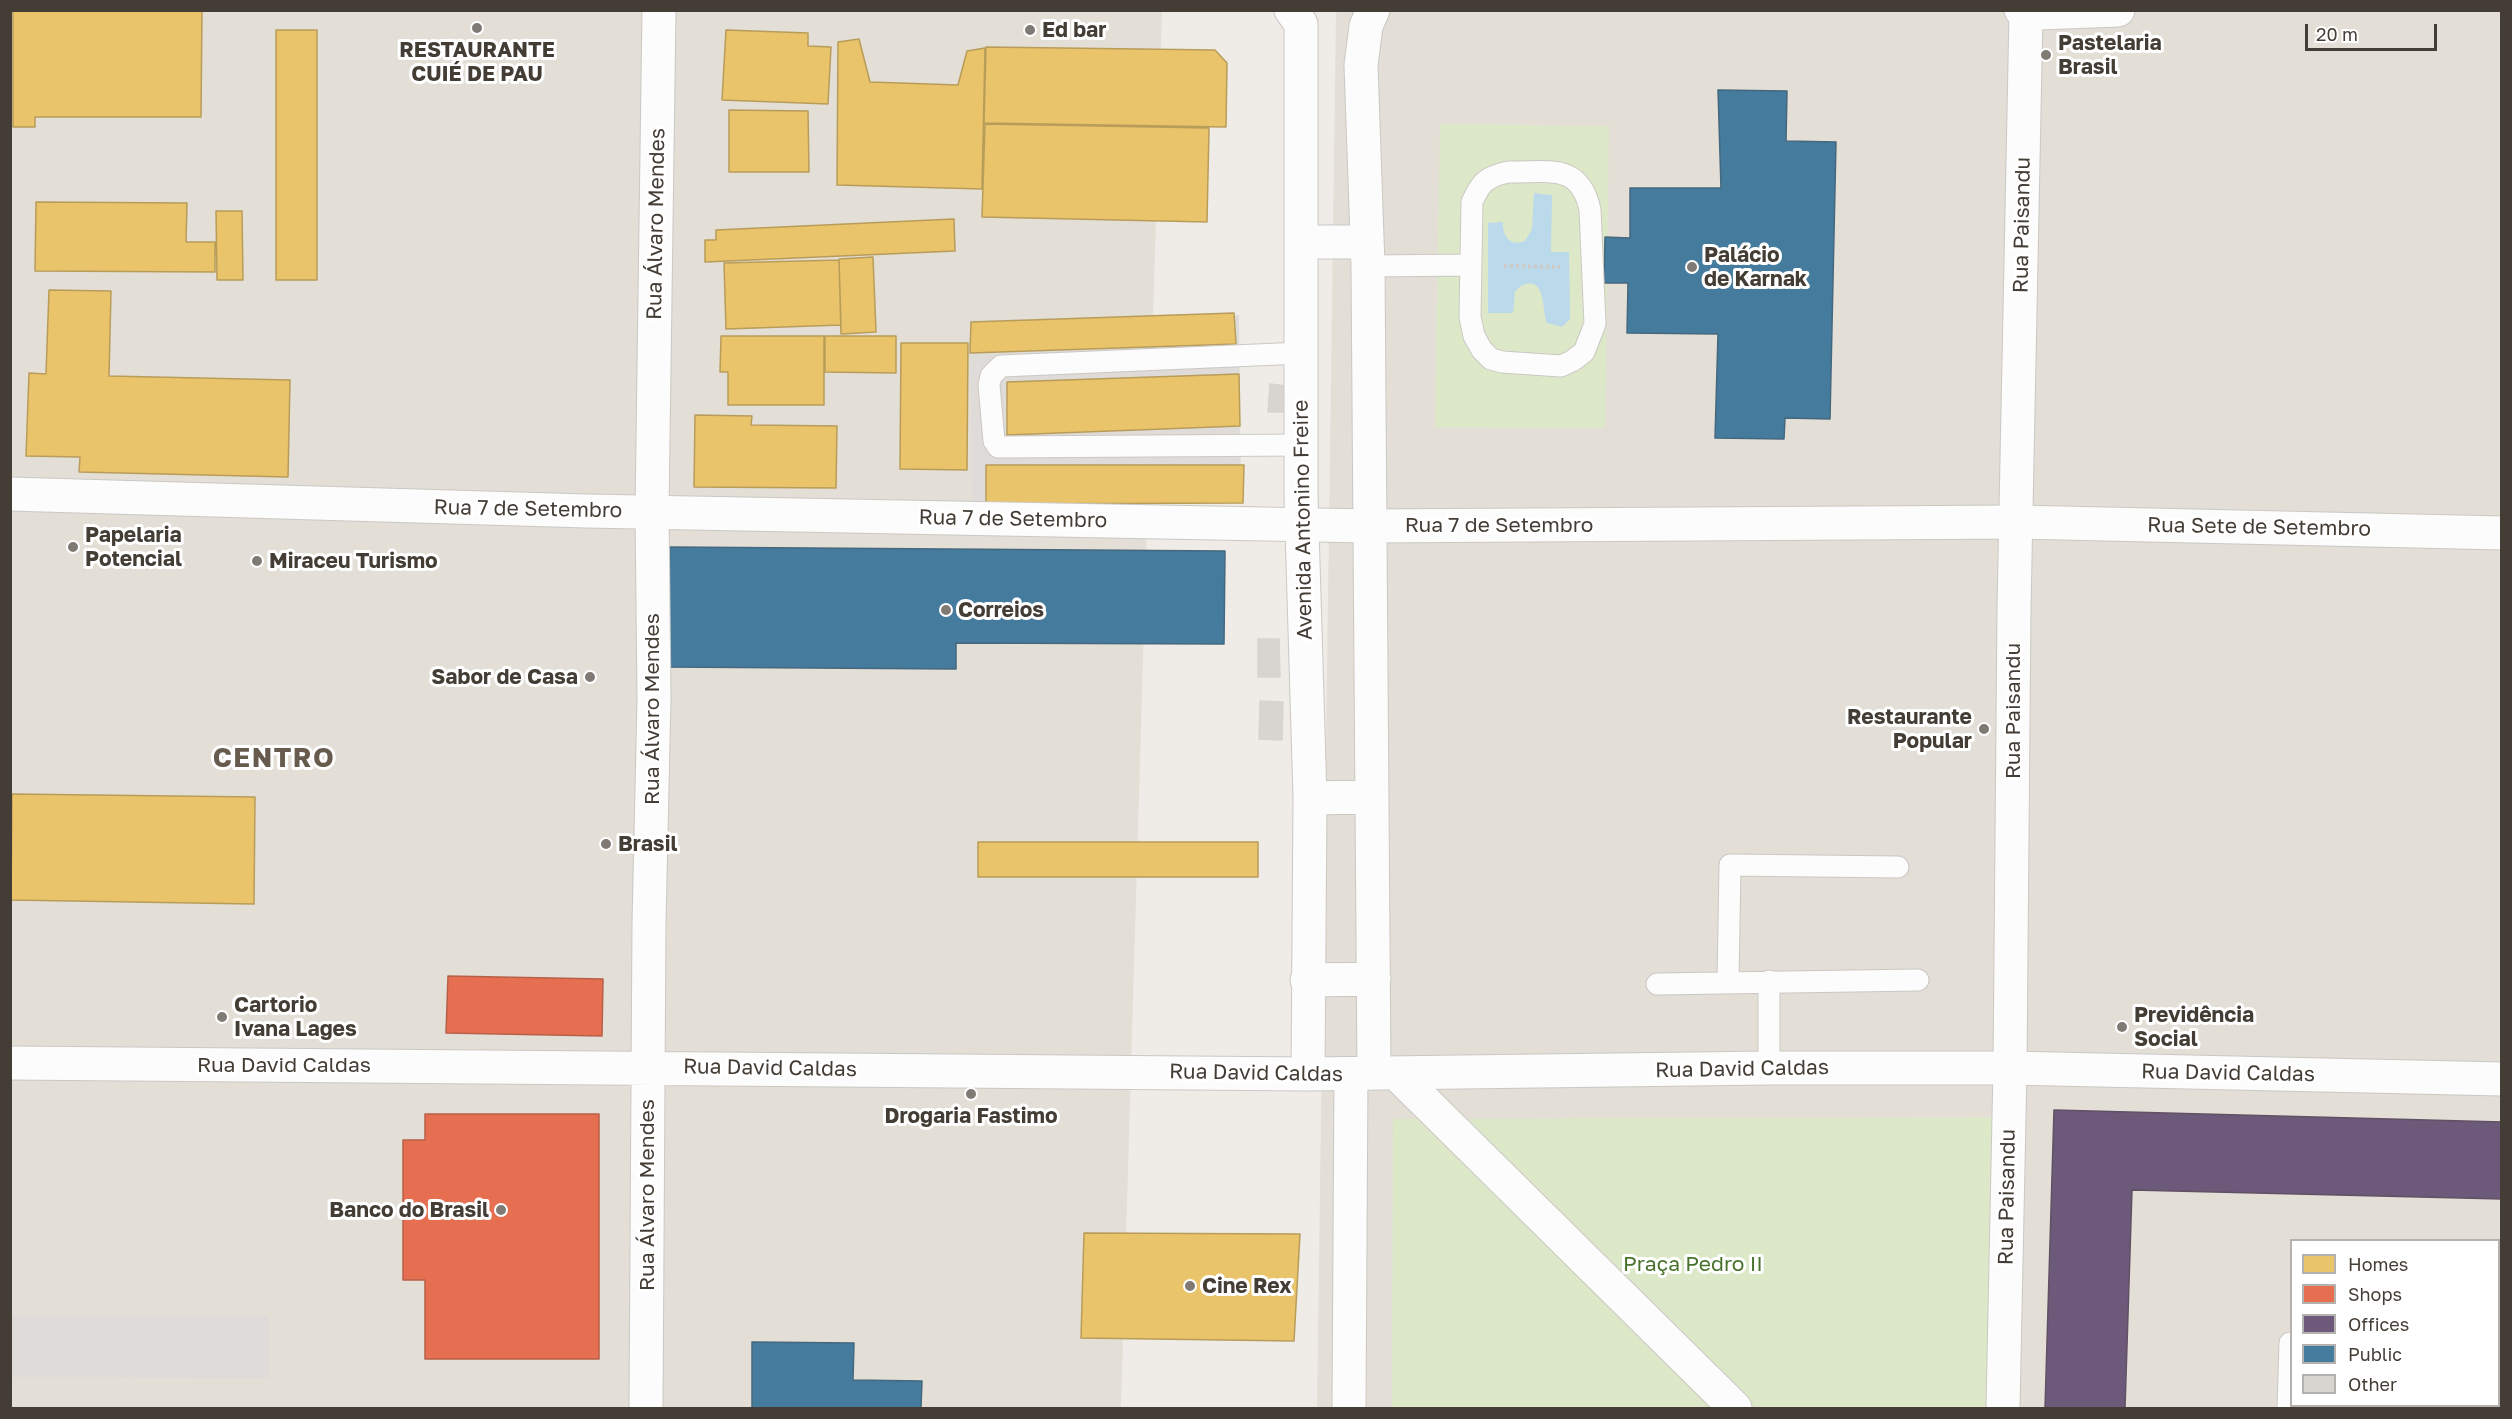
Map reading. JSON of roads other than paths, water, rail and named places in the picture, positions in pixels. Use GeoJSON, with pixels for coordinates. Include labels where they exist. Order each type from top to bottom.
{"type":"FeatureCollection","features":[{"type":"Feature","properties":{"kind":"street","name":"Rua Álvaro Mendes"},"geometry":{"type":"LineString","coordinates":[[646,1408],[649,923],[654,699],[652,511],[659,10]]}},
{"type":"Feature","properties":{"kind":"street","name":"Avenida Antonino Freire"},"geometry":{"type":"LineString","coordinates":[[1291,10],[1300,24],[1301,526],[1310,798],[1308,1074]]}},
{"type":"Feature","properties":{"kind":"street"},"geometry":{"type":"LineString","coordinates":[[1348,1408],[1374,1074],[1368,254],[1361,65],[1366,26],[1373,10]]}},
{"type":"Feature","properties":{"kind":"street"},"geometry":{"type":"LineString","coordinates":[[2025,11],[2118,10]]}},
{"type":"Feature","properties":{"kind":"street","name":"Rua Paisandu"},"geometry":{"type":"LineString","coordinates":[[2003,1408],[2010,1068],[2013,620],[2017,522],[2025,11]]}},
{"type":"Feature","properties":{"kind":"street"},"geometry":{"type":"LineString","coordinates":[[1302,242],[1368,254]]}},
{"type":"Feature","properties":{"kind":"street","name":"Rua 7 de Setembro"},"geometry":{"type":"LineString","coordinates":[[10,494],[1301,526],[2017,522]]}},
{"type":"Feature","properties":{"kind":"street","name":"Rua Sete de Setembro"},"geometry":{"type":"LineString","coordinates":[[2017,522],[2502,532]]}},
{"type":"Feature","properties":{"kind":"street"},"geometry":{"type":"LineString","coordinates":[[1310,798],[1371,797]]}},
{"type":"Feature","properties":{"kind":"street"},"geometry":{"type":"LineString","coordinates":[[1307,980],[1374,979]]}},
{"type":"Feature","properties":{"kind":"street","name":"Rua David Caldas"},"geometry":{"type":"LineString","coordinates":[[10,1063],[1308,1074],[1769,1068],[2010,1068],[2502,1079]]}},
{"type":"Feature","properties":{"kind":"street"},"geometry":{"type":"LineString","coordinates":[[1374,1074],[1735,1408]]}},
{"type":"Feature","properties":{"kind":"lane"},"geometry":{"type":"LineString","coordinates":[[1508,172],[1550,173],[1573,177],[1582,185],[1590,210],[1595,324],[1584,352],[1561,366],[1502,362],[1491,359],[1482,350],[1474,336],[1470,317],[1471,265],[1472,202],[1479,187],[1492,176],[1508,172]]}},
{"type":"Feature","properties":{"kind":"lane"},"geometry":{"type":"LineString","coordinates":[[1368,254],[1471,265]]}},
{"type":"Feature","properties":{"kind":"lane"},"geometry":{"type":"LineString","coordinates":[[1301,445],[998,447],[994,441],[990,385],[991,376],[1001,366],[1302,353]]}},
{"type":"Feature","properties":{"kind":"lane"},"geometry":{"type":"LineString","coordinates":[[1728,983],[1730,865],[1898,867]]}},
{"type":"Feature","properties":{"kind":"lane"},"geometry":{"type":"LineString","coordinates":[[1657,984],[1918,980]]}},
{"type":"Feature","properties":{"kind":"lane"},"geometry":{"type":"LineString","coordinates":[[1769,981],[1769,1068]]}},
{"type":"Feature","properties":{"kind":"lane"},"geometry":{"type":"LineString","coordinates":[[2288,1408],[2289,1343]]}},
{"type":"Feature","properties":{"kind":"water"},"geometry":{"type":"Polygon","coordinates":[[[1534,193],[1552,195],[1551,252],[1569,252],[1570,319],[1562,327],[1547,323],[1540,291],[1532,284],[1523,285],[1515,292],[1513,313],[1488,313],[1488,223],[1503,222],[1504,232],[1508,239],[1515,243],[1525,241],[1532,229],[1534,193]]]}},
{"type":"Feature","properties":{"kind":"place","name":"RESTAURANTE CUIÉ DE PAU"},"geometry":{"type":"Point","coordinates":[477,28]}},
{"type":"Feature","properties":{"kind":"place","name":"Ed bar"},"geometry":{"type":"Point","coordinates":[1030,30]}},
{"type":"Feature","properties":{"kind":"place","name":"Pastelaria Brasil"},"geometry":{"type":"Point","coordinates":[2046,55]}},
{"type":"Feature","properties":{"kind":"place","name":"Palácio de Karnak"},"geometry":{"type":"Point","coordinates":[1692,267]}},
{"type":"Feature","properties":{"kind":"place","name":"Papelaria Potencial"},"geometry":{"type":"Point","coordinates":[73,547]}},
{"type":"Feature","properties":{"kind":"place","name":"Miraceu Turismo"},"geometry":{"type":"Point","coordinates":[257,561]}},
{"type":"Feature","properties":{"kind":"place","name":"Correios"},"geometry":{"type":"Point","coordinates":[946,610]}},
{"type":"Feature","properties":{"kind":"place","name":"Sabor de Casa"},"geometry":{"type":"Point","coordinates":[590,677]}},
{"type":"Feature","properties":{"kind":"place","name":"Restaurante Popular"},"geometry":{"type":"Point","coordinates":[1984,729]}},
{"type":"Feature","properties":{"kind":"place","name":"Brasil"},"geometry":{"type":"Point","coordinates":[606,844]}},
{"type":"Feature","properties":{"kind":"place","name":"Cartorio Ivana Lages"},"geometry":{"type":"Point","coordinates":[222,1017]}},
{"type":"Feature","properties":{"kind":"place","name":"Previdência Social"},"geometry":{"type":"Point","coordinates":[2122,1027]}},
{"type":"Feature","properties":{"kind":"place","name":"Drogaria Fastimo"},"geometry":{"type":"Point","coordinates":[971,1094]}},
{"type":"Feature","properties":{"kind":"place","name":"Banco do Brasil"},"geometry":{"type":"Point","coordinates":[501,1210]}},
{"type":"Feature","properties":{"kind":"place","name":"Cine Rex"},"geometry":{"type":"Point","coordinates":[1190,1286]}},
{"type":"Feature","properties":{"kind":"district","name":"CENTRO"},"geometry":{"type":"Point","coordinates":[274,758]}},
{"type":"Feature","properties":{"kind":"park label","name":"Praça Pedro II"},"geometry":{"type":"Point","coordinates":[1693,1264]}}]}
